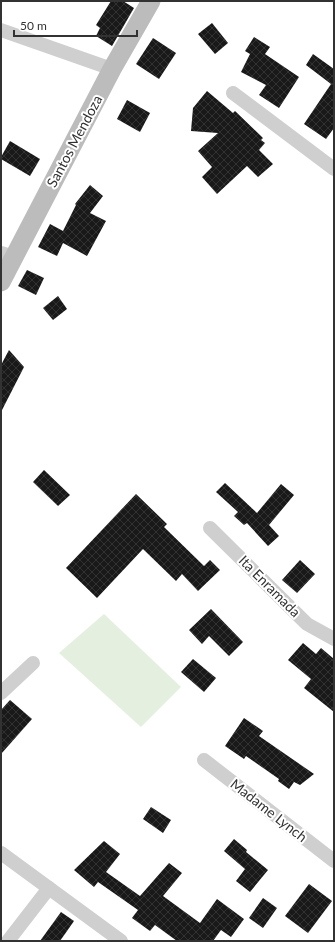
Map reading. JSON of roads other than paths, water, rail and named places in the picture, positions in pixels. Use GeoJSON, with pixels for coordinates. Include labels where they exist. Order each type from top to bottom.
{"type":"FeatureCollection","features":[{"type":"Feature","properties":{"kind":"street","name":"Santos Mendoza"},"geometry":{"type":"LineString","coordinates":[[1,282],[7,255],[151,1]]}},
{"type":"Feature","properties":{"kind":"street"},"geometry":{"type":"LineString","coordinates":[[1,30],[112,69]]}},
{"type":"Feature","properties":{"kind":"street"},"geometry":{"type":"LineString","coordinates":[[233,93],[334,169]]}},
{"type":"Feature","properties":{"kind":"street","name":"Ita Enramada"},"geometry":{"type":"LineString","coordinates":[[210,528],[307,624],[334,638]]}},
{"type":"Feature","properties":{"kind":"street"},"geometry":{"type":"LineString","coordinates":[[1,693],[33,663]]}},
{"type":"Feature","properties":{"kind":"street","name":"Madame Lynch"},"geometry":{"type":"LineString","coordinates":[[204,760],[334,861]]}},
{"type":"Feature","properties":{"kind":"street"},"geometry":{"type":"LineString","coordinates":[[1,853],[121,941]]}},
{"type":"Feature","properties":{"kind":"street"},"geometry":{"type":"LineString","coordinates":[[8,941],[49,888]]}}]}
